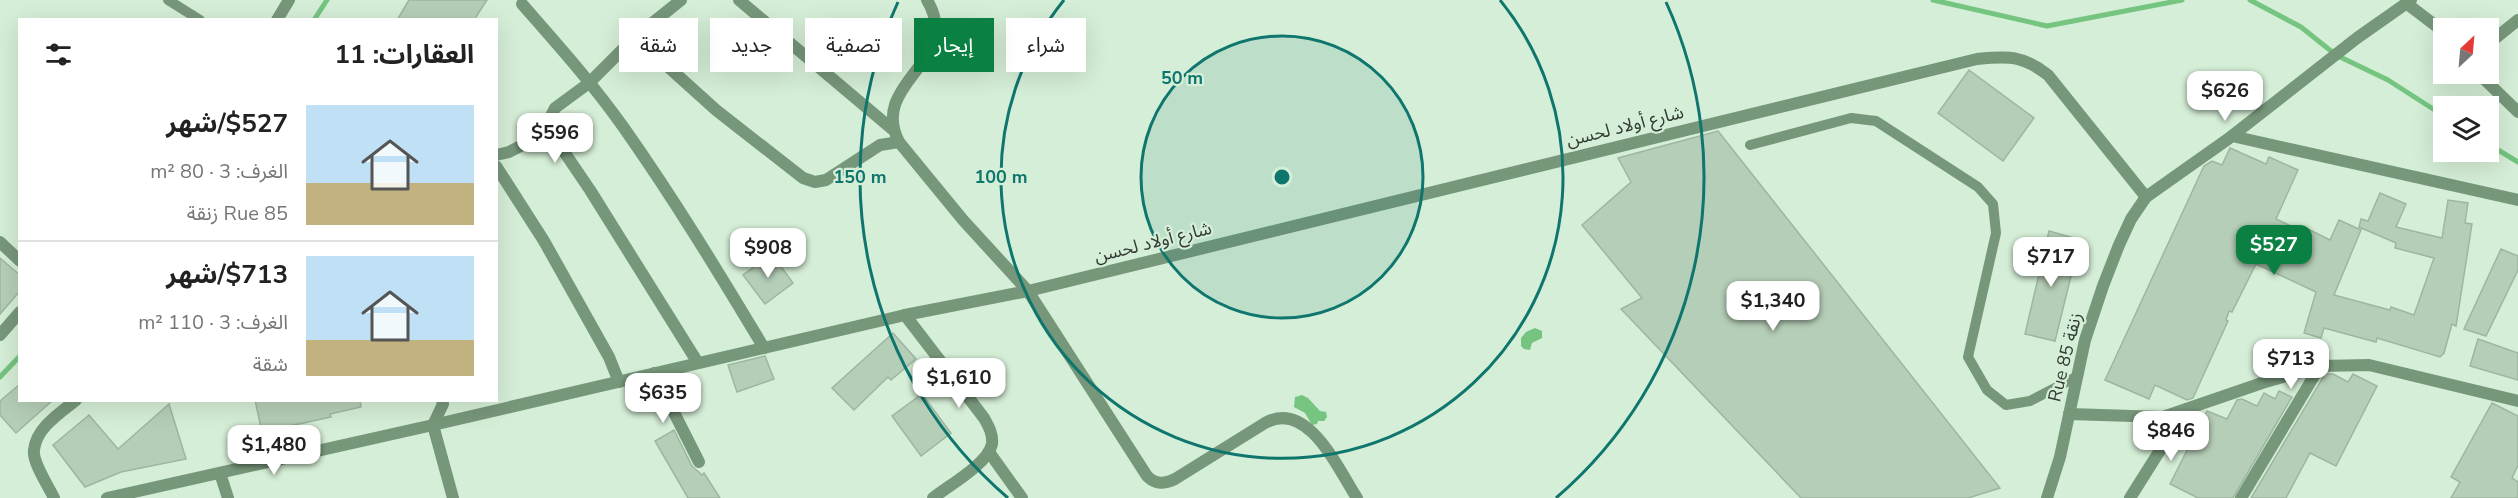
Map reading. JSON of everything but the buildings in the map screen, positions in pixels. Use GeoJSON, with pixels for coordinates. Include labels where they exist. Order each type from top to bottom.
{"type":"FeatureCollection","features":[{"type":"Feature","properties":{"kind":"street"},"geometry":{"type":"LineString","coordinates":[[278,18],[289,0]]}},
{"type":"Feature","properties":{"kind":"street"},"geometry":{"type":"LineString","coordinates":[[659,18],[681,0]]}},
{"type":"Feature","properties":{"kind":"street"},"geometry":{"type":"LineString","coordinates":[[739,0],[892,129],[899,142],[963,220],[1028,291],[1152,481],[1166,483],[1175,480],[1265,423],[1284,416],[1307,427],[1318,439],[1357,498]]}},
{"type":"Feature","properties":{"kind":"street"},"geometry":{"type":"LineString","coordinates":[[892,129],[891,119],[898,95],[927,57],[935,38],[936,19],[927,0]]}},
{"type":"Feature","properties":{"kind":"street"},"geometry":{"type":"LineString","coordinates":[[2407,1],[2433,23]]}},
{"type":"Feature","properties":{"kind":"street","name":"Rue 85 زنقة"},"geometry":{"type":"LineString","coordinates":[[2047,498],[2060,457],[2085,340],[2103,286],[2131,219],[2146,196],[2232,136],[2407,1]]}},
{"type":"Feature","properties":{"kind":"street"},"geometry":{"type":"LineString","coordinates":[[522,4],[589,83],[659,179],[764,348]]}},
{"type":"Feature","properties":{"kind":"street"},"geometry":{"type":"LineString","coordinates":[[2499,35],[2518,20]]}},
{"type":"Feature","properties":{"kind":"street"},"geometry":{"type":"LineString","coordinates":[[619,53],[589,83],[555,108],[548,122],[550,132],[590,190],[698,363]]}},
{"type":"Feature","properties":{"kind":"street","name":"شارع أولاد لحسن"},"geometry":{"type":"LineString","coordinates":[[107,498],[434,425],[905,315],[1028,291],[1977,59],[1995,57],[2030,61],[2048,75],[2146,196]]}},
{"type":"Feature","properties":{"kind":"street"},"geometry":{"type":"LineString","coordinates":[[673,72],[716,111],[803,178],[815,182],[826,180],[871,150],[899,142]]}},
{"type":"Feature","properties":{"kind":"street"},"geometry":{"type":"LineString","coordinates":[[2489,84],[2518,112]]}},
{"type":"Feature","properties":{"kind":"street"},"geometry":{"type":"LineString","coordinates":[[498,155],[509,152],[550,132]]}},
{"type":"Feature","properties":{"kind":"street"},"geometry":{"type":"LineString","coordinates":[[2232,136],[2518,200]]}},
{"type":"Feature","properties":{"kind":"street"},"geometry":{"type":"LineString","coordinates":[[498,169],[544,241],[609,357],[618,382]]}},
{"type":"Feature","properties":{"kind":"street"},"geometry":{"type":"LineString","coordinates":[[0,242],[18,259]]}},
{"type":"Feature","properties":{"kind":"street"},"geometry":{"type":"LineString","coordinates":[[0,335],[18,314]]}},
{"type":"Feature","properties":{"kind":"street"},"geometry":{"type":"LineString","coordinates":[[905,315],[984,418],[992,432],[989,452],[964,476],[933,498]]}},
{"type":"Feature","properties":{"kind":"street"},"geometry":{"type":"LineString","coordinates":[[2069,414],[2163,417],[2262,382],[2320,366],[2369,365],[2518,400]]}},
{"type":"Feature","properties":{"kind":"street"},"geometry":{"type":"LineString","coordinates":[[2241,498],[2320,366]]}},
{"type":"Feature","properties":{"kind":"street"},"geometry":{"type":"LineString","coordinates":[[654,374],[699,462]]}},
{"type":"Feature","properties":{"kind":"street"},"geometry":{"type":"LineString","coordinates":[[54,498],[35,460],[33,451],[38,437],[50,422],[74,402]]}},
{"type":"Feature","properties":{"kind":"street"},"geometry":{"type":"LineString","coordinates":[[442,402],[434,425],[453,498]]}},
{"type":"Feature","properties":{"kind":"street"},"geometry":{"type":"LineString","coordinates":[[2130,498],[2187,409]]}},
{"type":"Feature","properties":{"kind":"street"},"geometry":{"type":"LineString","coordinates":[[989,452],[1022,498]]}},
{"type":"Feature","properties":{"kind":"street"},"geometry":{"type":"LineString","coordinates":[[220,473],[228,498]]}},
{"type":"Feature","properties":{"kind":"street"},"geometry":{"type":"LineString","coordinates":[[2037,498],[2047,498]]}},
{"type":"Feature","properties":{"kind":"lane"},"geometry":{"type":"LineString","coordinates":[[168,0],[197,18]]}},
{"type":"Feature","properties":{"kind":"lane"},"geometry":{"type":"LineString","coordinates":[[1750,145],[1851,118],[1876,121],[1977,187],[1993,204],[1996,233],[1968,357],[1987,390],[2006,405],[2030,401],[2078,376]]}},
{"type":"Feature","properties":{"kind":"shaded area"},"geometry":{"type":"Polygon","coordinates":[[[1535,328],[1542,331],[1542,338],[1532,343],[1530,350],[1524,349],[1521,346],[1521,338],[1526,332],[1535,328]]]}},
{"type":"Feature","properties":{"kind":"shaded area"},"geometry":{"type":"Polygon","coordinates":[[[1302,395],[1320,411],[1326,412],[1327,417],[1324,421],[1318,421],[1317,424],[1312,425],[1305,413],[1294,407],[1295,397],[1302,395]]]}},
{"type":"Feature","properties":{"kind":"waterway"},"geometry":{"type":"LineString","coordinates":[[315,18],[327,0]]}},
{"type":"Feature","properties":{"kind":"waterway"},"geometry":{"type":"LineString","coordinates":[[1933,0],[2047,26],[2182,0]]}},
{"type":"Feature","properties":{"kind":"waterway"},"geometry":{"type":"LineString","coordinates":[[2250,0],[2301,27],[2336,55],[2388,80],[2433,109]]}},
{"type":"Feature","properties":{"kind":"waterway"},"geometry":{"type":"LineString","coordinates":[[2499,151],[2518,162]]}},
{"type":"Feature","properties":{"kind":"waterway"},"geometry":{"type":"LineString","coordinates":[[0,377],[18,358]]}}]}
